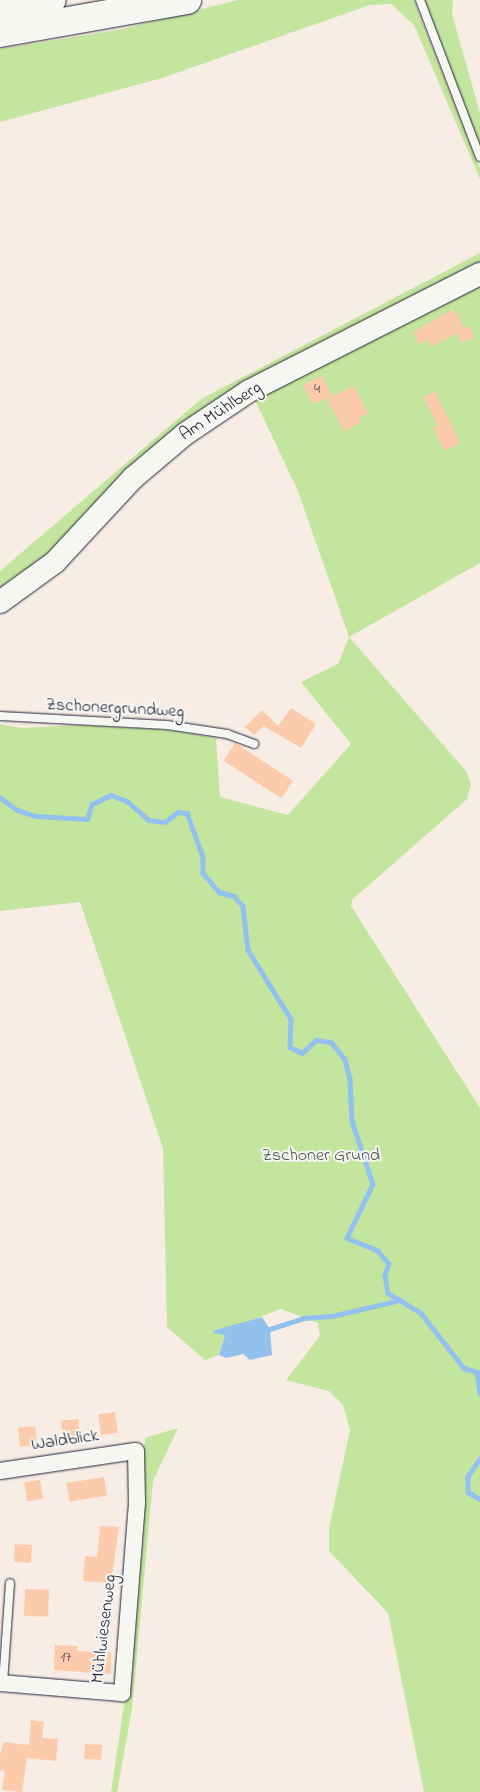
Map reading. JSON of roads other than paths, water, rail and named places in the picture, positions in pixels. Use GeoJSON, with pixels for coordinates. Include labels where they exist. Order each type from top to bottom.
{"type":"FeatureCollection","features":[{"type":"Feature","properties":{"kind":"highway"},"geometry":{"type":"LineString","coordinates":[[0,7],[52,0]]}},
{"type":"Feature","properties":{"kind":"highway"},"geometry":{"type":"LineString","coordinates":[[0,33],[187,0]]}},
{"type":"Feature","properties":{"kind":"street","name":"Am Mühlberg"},"geometry":{"type":"LineString","coordinates":[[0,602],[55,562],[133,478],[193,429],[249,391],[480,274]]}},
{"type":"Feature","properties":{"kind":"street","name":"Waldblick"},"geometry":{"type":"LineString","coordinates":[[0,1471],[136,1451]]}},
{"type":"Feature","properties":{"kind":"street","name":"Mühlwiesenweg"},"geometry":{"type":"LineString","coordinates":[[2,1683],[122,1693],[137,1503],[136,1451]]}},
{"type":"Feature","properties":{"kind":"lane"},"geometry":{"type":"LineString","coordinates":[[420,0],[480,157]]}},
{"type":"Feature","properties":{"kind":"lane","name":"Zschonergrundweg"},"geometry":{"type":"LineString","coordinates":[[0,716],[167,724],[227,734],[254,744]]}},
{"type":"Feature","properties":{"kind":"lane"},"geometry":{"type":"LineString","coordinates":[[2,1683],[10,1583]]}},
{"type":"Feature","properties":{"kind":"water"},"geometry":{"type":"Polygon","coordinates":[[[262,1317],[270,1329],[272,1355],[250,1360],[243,1354],[226,1358],[219,1355],[225,1335],[213,1333],[215,1330],[262,1317]]]}},
{"type":"Feature","properties":{"kind":"waterway"},"geometry":{"type":"LineString","coordinates":[[0,797],[17,810],[36,816],[87,819],[92,804],[111,795],[127,801],[149,820],[165,822],[178,812],[187,813],[203,857],[203,873],[219,892],[234,896],[243,906],[248,950],[291,1019],[290,1047],[302,1053],[316,1040],[331,1042],[345,1059],[350,1079],[352,1121],[373,1184],[347,1238],[377,1250],[389,1264],[385,1275],[388,1293],[421,1313],[464,1368],[477,1372],[480,1393]]}},
{"type":"Feature","properties":{"kind":"waterway"},"geometry":{"type":"LineString","coordinates":[[270,1329],[303,1318],[332,1316],[400,1300]]}},
{"type":"Feature","properties":{"kind":"waterway"},"geometry":{"type":"LineString","coordinates":[[480,1459],[468,1477],[468,1492],[480,1499]]}},
{"type":"Feature","properties":{"kind":"park label","name":"Zschoner Grund"},"geometry":{"type":"Point","coordinates":[321,1156]}}]}
